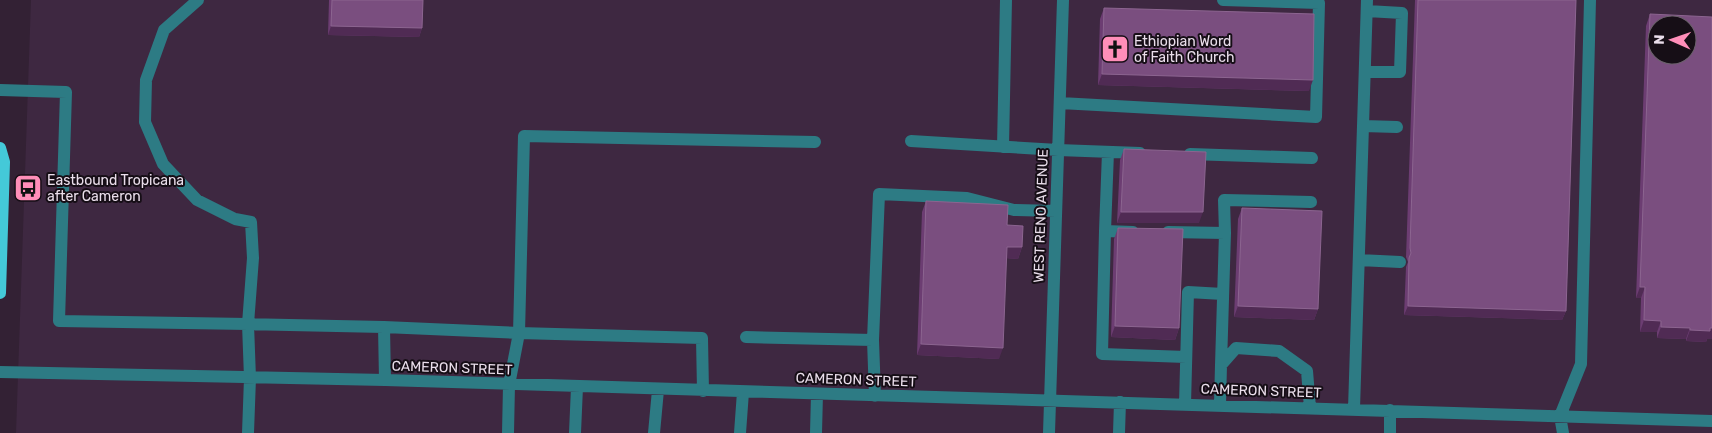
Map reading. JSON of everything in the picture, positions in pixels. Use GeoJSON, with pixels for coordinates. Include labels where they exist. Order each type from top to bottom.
{"type":"FeatureCollection","features":[{"type":"Feature","properties":{"kind":"main road"},"geometry":{"type":"LineString","coordinates":[[0,148],[4,162],[0,293]]}},
{"type":"Feature","properties":{"kind":"street"},"geometry":{"type":"LineString","coordinates":[[198,0],[164,30],[146,80],[145,122],[163,164],[197,200],[235,219],[250,222],[253,258],[248,324],[250,378],[248,433]]}},
{"type":"Feature","properties":{"kind":"street"},"geometry":{"type":"LineString","coordinates":[[1003,147],[1006,0]]}},
{"type":"Feature","properties":{"kind":"street","name":"WEST RENO AVENUE"},"geometry":{"type":"LineString","coordinates":[[1049,433],[1063,0]]}},
{"type":"Feature","properties":{"kind":"street"},"geometry":{"type":"LineString","coordinates":[[1060,104],[1316,117],[1319,3],[1223,0]]}},
{"type":"Feature","properties":{"kind":"street"},"geometry":{"type":"LineString","coordinates":[[1563,433],[1560,416],[1581,364],[1590,0]]}},
{"type":"Feature","properties":{"kind":"street"},"geometry":{"type":"LineString","coordinates":[[1354,410],[1367,6],[1402,13],[1400,72],[1365,72]]}},
{"type":"Feature","properties":{"kind":"street"},"geometry":{"type":"LineString","coordinates":[[0,90],[66,92],[59,321],[384,327],[702,338],[702,391]]}},
{"type":"Feature","properties":{"kind":"street"},"geometry":{"type":"LineString","coordinates":[[1363,126],[1397,128]]}},
{"type":"Feature","properties":{"kind":"street"},"geometry":{"type":"LineString","coordinates":[[508,433],[509,384],[519,333],[524,136],[815,142]]}},
{"type":"Feature","properties":{"kind":"street"},"geometry":{"type":"LineString","coordinates":[[911,141],[1058,150],[1157,153]]}},
{"type":"Feature","properties":{"kind":"street"},"geometry":{"type":"LineString","coordinates":[[1108,152],[1102,354],[1186,357]]}},
{"type":"Feature","properties":{"kind":"street"},"geometry":{"type":"LineString","coordinates":[[1176,154],[1312,158]]}},
{"type":"Feature","properties":{"kind":"street"},"geometry":{"type":"LineString","coordinates":[[875,396],[873,340],[879,194],[967,198],[1014,210],[1056,211]]}},
{"type":"Feature","properties":{"kind":"street"},"geometry":{"type":"LineString","coordinates":[[1220,405],[1225,233],[1224,200],[1311,202]]}},
{"type":"Feature","properties":{"kind":"street"},"geometry":{"type":"LineString","coordinates":[[1105,232],[1225,233]]}},
{"type":"Feature","properties":{"kind":"street"},"geometry":{"type":"LineString","coordinates":[[1359,260],[1400,262]]}},
{"type":"Feature","properties":{"kind":"street"},"geometry":{"type":"LineString","coordinates":[[1185,404],[1188,292],[1223,294]]}},
{"type":"Feature","properties":{"kind":"street"},"geometry":{"type":"LineString","coordinates":[[384,327],[385,380]]}},
{"type":"Feature","properties":{"kind":"street"},"geometry":{"type":"LineString","coordinates":[[746,337],[873,340]]}},
{"type":"Feature","properties":{"kind":"street"},"geometry":{"type":"LineString","coordinates":[[1221,365],[1236,348],[1279,350],[1308,371],[1310,408]]}},
{"type":"Feature","properties":{"kind":"street","name":"CAMERON STREET"},"geometry":{"type":"LineString","coordinates":[[0,372],[385,380],[658,390],[1120,402],[1712,421]]}},
{"type":"Feature","properties":{"kind":"street"},"geometry":{"type":"LineString","coordinates":[[575,433],[577,387]]}},
{"type":"Feature","properties":{"kind":"street"},"geometry":{"type":"LineString","coordinates":[[654,433],[658,390]]}},
{"type":"Feature","properties":{"kind":"street"},"geometry":{"type":"LineString","coordinates":[[740,433],[743,392]]}},
{"type":"Feature","properties":{"kind":"street"},"geometry":{"type":"LineString","coordinates":[[816,433],[817,394]]}},
{"type":"Feature","properties":{"kind":"street"},"geometry":{"type":"LineString","coordinates":[[1119,433],[1120,402]]}},
{"type":"Feature","properties":{"kind":"street"},"geometry":{"type":"LineString","coordinates":[[1390,410],[1390,433]]}},
{"type":"Feature","properties":{"kind":"shaded area"},"geometry":{"type":"Polygon","coordinates":[[[31,0],[1712,0],[1712,433],[16,433],[31,0]]]}},
{"type":"Feature","properties":{"kind":"building"},"geometry":{"type":"Polygon","coordinates":[[[332,0],[423,0],[422,28],[331,26],[332,0]]]}},
{"type":"Feature","properties":{"kind":"building"},"geometry":{"type":"Polygon","coordinates":[[[1418,0],[1576,0],[1566,311],[1408,306],[1418,0]]]}},
{"type":"Feature","properties":{"kind":"building"},"geometry":{"type":"Polygon","coordinates":[[[1104,8],[1314,14],[1313,80],[1102,74],[1104,8]]]}},
{"type":"Feature","properties":{"kind":"building"},"geometry":{"type":"Polygon","coordinates":[[[1697,16],[1712,17],[1712,328],[1710,328],[1710,331],[1661,327],[1661,321],[1644,320],[1645,287],[1640,287],[1648,65],[1697,65],[1697,16]]]}},
{"type":"Feature","properties":{"kind":"building"},"geometry":{"type":"Polygon","coordinates":[[[1124,149],[1206,152],[1203,212],[1121,212],[1124,149]]]}},
{"type":"Feature","properties":{"kind":"building"},"geometry":{"type":"Polygon","coordinates":[[[926,201],[1008,205],[1007,225],[1023,226],[1022,247],[1007,247],[1003,348],[921,344],[926,201]]]}},
{"type":"Feature","properties":{"kind":"building"},"geometry":{"type":"Polygon","coordinates":[[[1242,208],[1322,211],[1318,309],[1238,306],[1242,208]]]}},
{"type":"Feature","properties":{"kind":"building"},"geometry":{"type":"Polygon","coordinates":[[[1118,228],[1183,229],[1179,328],[1115,326],[1118,228]]]}},
{"type":"Feature","properties":{"kind":"place","name":"Ethiopian Word of Faith Church"},"geometry":{"type":"Point","coordinates":[1115,49]}},
{"type":"Feature","properties":{"kind":"place","name":"Eastbound Tropicana after Cameron"},"geometry":{"type":"Point","coordinates":[28,188]}}]}
